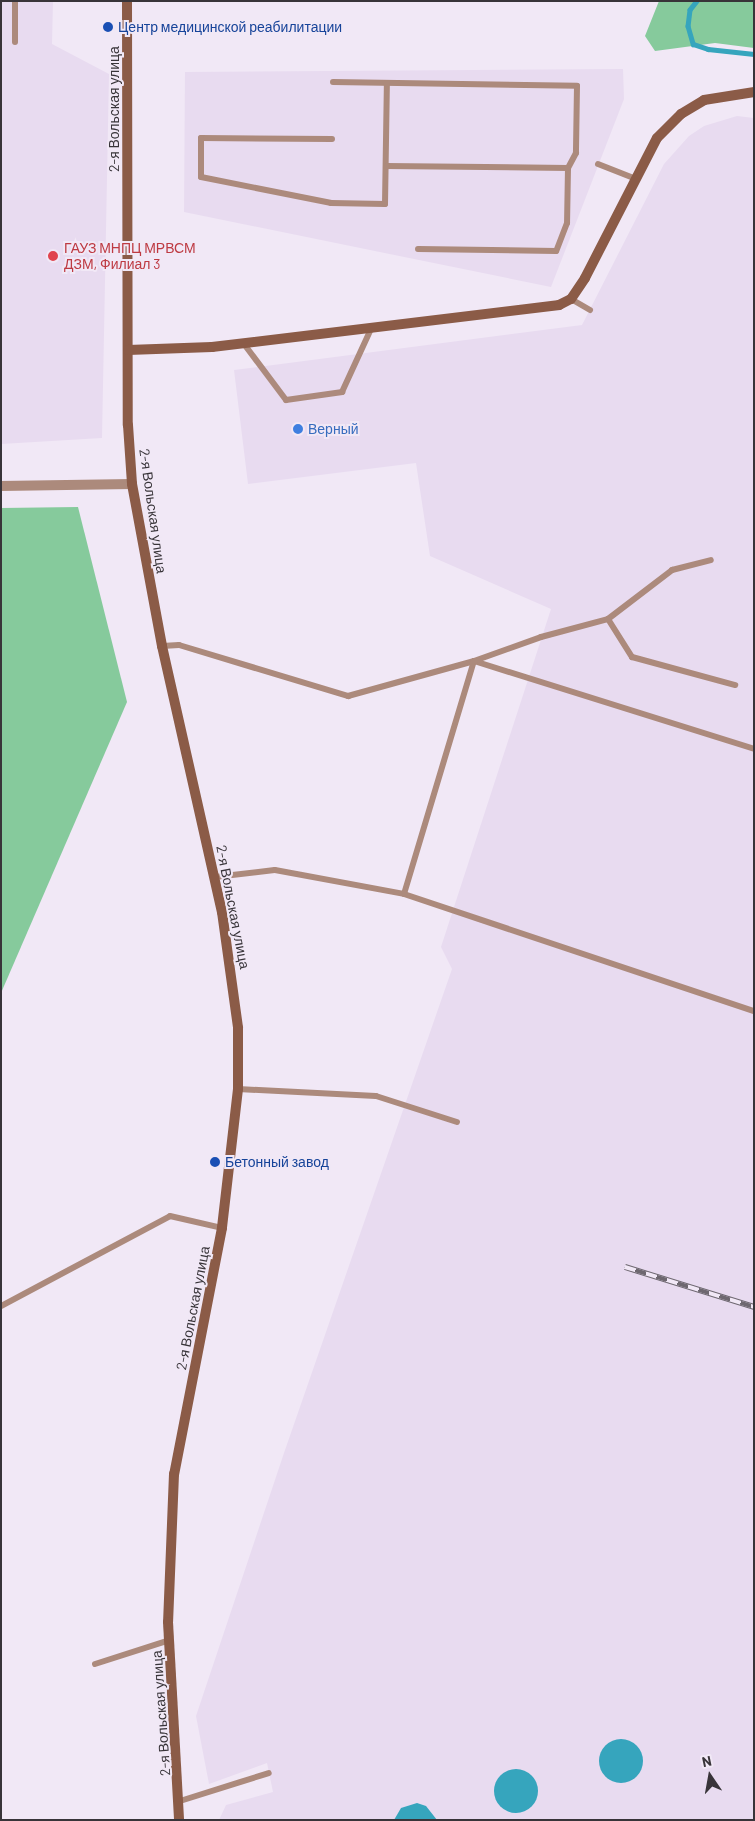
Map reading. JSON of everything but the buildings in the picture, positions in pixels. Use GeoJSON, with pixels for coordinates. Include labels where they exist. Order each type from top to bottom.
{"type":"FeatureCollection","features":[{"type":"Feature","properties":{"kind":"main road","name":"2-я Вольская улица"},"geometry":{"type":"LineString","coordinates":[[127,1],[128,350],[132,484],[162,646],[214,877],[234,991],[238,1088],[222,1228],[174,1474],[170,1640],[180,1801],[179,1820]]}},
{"type":"Feature","properties":{"kind":"main road"},"geometry":{"type":"LineString","coordinates":[[128,350],[244,344],[371,330],[529,311],[571,299],[657,138],[682,114],[704,100],[754,92]]}},
{"type":"Feature","properties":{"kind":"street"},"geometry":{"type":"LineString","coordinates":[[1,486],[132,484]]}},
{"type":"Feature","properties":{"kind":"lane"},"geometry":{"type":"LineString","coordinates":[[15,1],[15,42]]}},
{"type":"Feature","properties":{"kind":"lane"},"geometry":{"type":"LineString","coordinates":[[333,82],[577,86],[576,154],[568,168],[568,223],[556,251],[418,249]]}},
{"type":"Feature","properties":{"kind":"lane"},"geometry":{"type":"LineString","coordinates":[[332,139],[201,138],[201,177],[331,204],[385,204],[387,83]]}},
{"type":"Feature","properties":{"kind":"lane"},"geometry":{"type":"LineString","coordinates":[[598,164],[636,179]]}},
{"type":"Feature","properties":{"kind":"lane"},"geometry":{"type":"LineString","coordinates":[[386,166],[568,168]]}},
{"type":"Feature","properties":{"kind":"lane"},"geometry":{"type":"LineString","coordinates":[[571,299],[590,310]]}},
{"type":"Feature","properties":{"kind":"lane"},"geometry":{"type":"LineString","coordinates":[[244,344],[286,400],[342,392],[371,330]]}},
{"type":"Feature","properties":{"kind":"lane"},"geometry":{"type":"LineString","coordinates":[[162,646],[179,645],[348,696],[474,661],[541,637],[608,619],[672,570],[711,560]]}},
{"type":"Feature","properties":{"kind":"lane"},"geometry":{"type":"LineString","coordinates":[[608,619],[632,657],[735,685]]}},
{"type":"Feature","properties":{"kind":"lane"},"geometry":{"type":"LineString","coordinates":[[474,661],[754,750]]}},
{"type":"Feature","properties":{"kind":"lane"},"geometry":{"type":"LineString","coordinates":[[404,894],[474,661]]}},
{"type":"Feature","properties":{"kind":"lane"},"geometry":{"type":"LineString","coordinates":[[214,877],[275,870],[404,894],[754,1011]]}},
{"type":"Feature","properties":{"kind":"lane"},"geometry":{"type":"LineString","coordinates":[[238,1088],[376,1096],[457,1122]]}},
{"type":"Feature","properties":{"kind":"lane"},"geometry":{"type":"LineString","coordinates":[[1,1306],[170,1216],[222,1228]]}},
{"type":"Feature","properties":{"kind":"lane"},"geometry":{"type":"LineString","coordinates":[[95,1664],[170,1640]]}},
{"type":"Feature","properties":{"kind":"lane"},"geometry":{"type":"LineString","coordinates":[[180,1801],[269,1773]]}},
{"type":"Feature","properties":{"kind":"shaded area","name":"ГАУЗ МНПЦ МРВСМ ДЗМ, Филиал 3"},"geometry":{"type":"Polygon","coordinates":[[[1,1],[53,1],[52,44],[109,74],[102,438],[1,444],[1,1]]]}},
{"type":"Feature","properties":{"kind":"shaded area"},"geometry":{"type":"Polygon","coordinates":[[[623,69],[624,99],[551,287],[184,212],[185,72],[623,69]]]}},
{"type":"Feature","properties":{"kind":"shaded area"},"geometry":{"type":"Polygon","coordinates":[[[737,116],[754,118],[754,1820],[219,1820],[226,1805],[273,1792],[267,1763],[209,1784],[196,1716],[284,1453],[452,969],[441,947],[551,609],[430,556],[416,463],[248,484],[234,370],[582,325],[664,164],[689,136],[704,126],[737,116]]]}},
{"type":"Feature","properties":{"kind":"green space"},"geometry":{"type":"Polygon","coordinates":[[[659,1],[754,1],[754,48],[715,43],[655,51],[645,36],[659,1]]]}},
{"type":"Feature","properties":{"kind":"green space"},"geometry":{"type":"Polygon","coordinates":[[[78,507],[127,702],[1,993],[1,508],[78,507]]]}},
{"type":"Feature","properties":{"kind":"water"},"geometry":{"type":"Polygon","coordinates":[[[617,1739],[625,1739],[637,1745],[643,1761],[637,1777],[625,1783],[617,1783],[605,1777],[599,1765],[599,1757],[605,1745],[617,1739]]]}},
{"type":"Feature","properties":{"kind":"water"},"geometry":{"type":"Polygon","coordinates":[[[512,1769],[520,1769],[532,1775],[538,1791],[532,1807],[520,1813],[512,1813],[500,1807],[494,1795],[494,1787],[500,1775],[512,1769]]]}},
{"type":"Feature","properties":{"kind":"water"},"geometry":{"type":"Polygon","coordinates":[[[417,1803],[426,1806],[437,1820],[394,1820],[401,1808],[417,1803]]]}},
{"type":"Feature","properties":{"kind":"waterway"},"geometry":{"type":"LineString","coordinates":[[697,1],[690,10],[688,26],[693,44],[708,49],[754,54]]}},
{"type":"Feature","properties":{"kind":"railway"},"geometry":{"type":"LineString","coordinates":[[625,1267],[754,1307]]}},
{"type":"Feature","properties":{"kind":"place","name":"Центр медицинской реабилитации"},"geometry":{"type":"Point","coordinates":[108,27]}},
{"type":"Feature","properties":{"kind":"place","name":"ГАУЗ МНПЦ МРВСМ ДЗМ, Филиал 3"},"geometry":{"type":"Point","coordinates":[53,256]}},
{"type":"Feature","properties":{"kind":"place","name":"Верный"},"geometry":{"type":"Point","coordinates":[298,429]}},
{"type":"Feature","properties":{"kind":"place","name":"Бетонный завод"},"geometry":{"type":"Point","coordinates":[215,1162]}}]}
